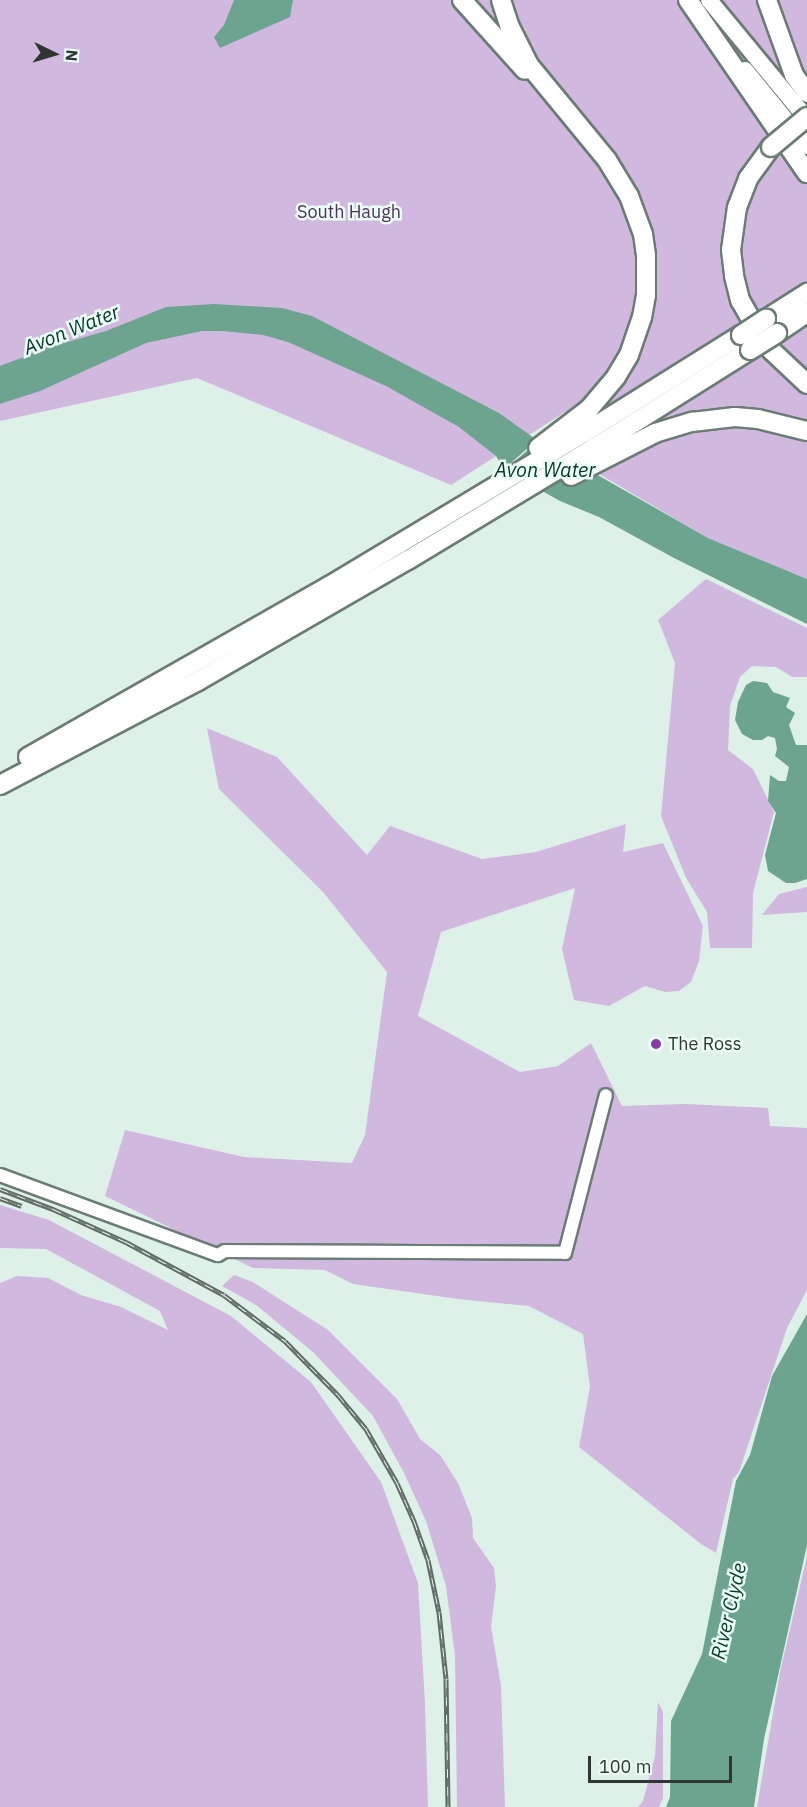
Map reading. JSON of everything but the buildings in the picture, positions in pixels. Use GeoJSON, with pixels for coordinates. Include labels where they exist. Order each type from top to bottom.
{"type":"FeatureCollection","features":[{"type":"Feature","properties":{"kind":"highway"},"geometry":{"type":"LineString","coordinates":[[462,0],[607,160],[629,196],[643,234],[647,276],[642,317],[628,355],[577,430]]}},
{"type":"Feature","properties":{"kind":"highway"},"geometry":{"type":"LineString","coordinates":[[501,0],[510,27],[529,65],[579,128]]}},
{"type":"Feature","properties":{"kind":"highway"},"geometry":{"type":"LineString","coordinates":[[689,0],[807,173]]}},
{"type":"Feature","properties":{"kind":"highway"},"geometry":{"type":"LineString","coordinates":[[767,0],[794,75],[807,93]]}},
{"type":"Feature","properties":{"kind":"highway"},"geometry":{"type":"LineString","coordinates":[[807,118],[771,147],[748,179],[737,207],[731,250],[740,300],[772,351],[807,384]]}},
{"type":"Feature","properties":{"kind":"highway"},"geometry":{"type":"LineString","coordinates":[[0,785],[198,681],[610,447],[745,343],[771,326],[807,292]]}},
{"type":"Feature","properties":{"kind":"highway"},"geometry":{"type":"LineString","coordinates":[[771,326],[807,313]]}},
{"type":"Feature","properties":{"kind":"highway"},"geometry":{"type":"LineString","coordinates":[[0,773],[329,585],[577,430],[745,343]]}},
{"type":"Feature","properties":{"kind":"highway"},"geometry":{"type":"LineString","coordinates":[[610,447],[676,426],[712,418],[758,419],[807,431]]}},
{"type":"Feature","properties":{"kind":"main road"},"geometry":{"type":"LineString","coordinates":[[689,0],[807,146]]}},
{"type":"Feature","properties":{"kind":"main road"},"geometry":{"type":"LineString","coordinates":[[709,0],[807,118]]}},
{"type":"Feature","properties":{"kind":"street"},"geometry":{"type":"LineString","coordinates":[[0,1175],[218,1255],[225,1251],[565,1253],[606,1095]]}},
{"type":"Feature","properties":{"kind":"green space","name":"South Haugh"},"geometry":{"type":"Polygon","coordinates":[[[0,0],[807,0],[807,579],[708,538],[599,474],[565,412],[451,485],[197,378],[0,421],[0,0]]]}},
{"type":"Feature","properties":{"kind":"green space"},"geometry":{"type":"Polygon","coordinates":[[[706,579],[807,628],[807,677],[792,677],[776,667],[752,666],[740,677],[730,706],[728,750],[753,769],[774,812],[753,893],[752,948],[710,948],[707,912],[686,878],[661,816],[675,663],[658,620],[706,579]]]}},
{"type":"Feature","properties":{"kind":"green space"},"geometry":{"type":"Polygon","coordinates":[[[207,728],[277,757],[367,855],[390,826],[482,859],[536,852],[626,824],[623,852],[663,843],[703,926],[699,961],[691,982],[679,991],[665,992],[645,986],[609,1006],[574,1000],[562,949],[575,888],[441,932],[418,1016],[520,1072],[558,1066],[591,1043],[622,1106],[685,1104],[768,1108],[770,1126],[807,1128],[807,1290],[787,1328],[739,1472],[733,1479],[716,1553],[701,1544],[579,1447],[590,1387],[583,1334],[529,1306],[458,1299],[353,1284],[325,1270],[253,1268],[105,1196],[125,1130],[244,1157],[352,1163],[365,1135],[387,972],[323,892],[219,789],[207,728]]]}},
{"type":"Feature","properties":{"kind":"green space"},"geometry":{"type":"Polygon","coordinates":[[[807,887],[807,912],[762,915],[779,894],[807,887]]]}},
{"type":"Feature","properties":{"kind":"green space"},"geometry":{"type":"Polygon","coordinates":[[[0,1205],[49,1220],[231,1316],[311,1382],[381,1482],[418,1583],[428,1807],[0,1807],[0,1283],[17,1276],[48,1278],[81,1295],[121,1307],[168,1330],[160,1311],[46,1249],[0,1248],[0,1205]]]}},
{"type":"Feature","properties":{"kind":"green space"},"geometry":{"type":"Polygon","coordinates":[[[234,1275],[253,1282],[328,1330],[397,1399],[420,1439],[440,1455],[458,1483],[472,1518],[473,1538],[494,1568],[496,1586],[491,1626],[501,1686],[505,1807],[457,1807],[455,1656],[446,1586],[426,1521],[404,1473],[373,1416],[313,1352],[256,1305],[222,1286],[234,1275]]]}},
{"type":"Feature","properties":{"kind":"green space"},"geometry":{"type":"Polygon","coordinates":[[[807,1556],[807,1807],[757,1807],[780,1672],[807,1556]]]}},
{"type":"Feature","properties":{"kind":"green space"},"geometry":{"type":"Polygon","coordinates":[[[658,1702],[663,1712],[663,1798],[659,1807],[638,1807],[643,1801],[655,1756],[658,1702]]]}},
{"type":"Feature","properties":{"kind":"water"},"geometry":{"type":"Polygon","coordinates":[[[234,0],[293,0],[290,17],[220,48],[214,37],[224,25],[234,0]]]}},
{"type":"Feature","properties":{"kind":"water","name":"Avon Water"},"geometry":{"type":"Polygon","coordinates":[[[214,304],[282,308],[312,316],[499,413],[537,440],[504,469],[496,456],[459,427],[386,386],[288,342],[263,335],[222,331],[202,331],[146,343],[40,391],[0,404],[0,366],[50,347],[106,331],[166,307],[214,304]]]}},
{"type":"Feature","properties":{"kind":"water","name":"Avon Water"},"geometry":{"type":"Polygon","coordinates":[[[538,441],[708,538],[807,579],[807,624],[674,558],[599,517],[560,501],[505,470],[538,441]]]}},
{"type":"Feature","properties":{"kind":"water"},"geometry":{"type":"Polygon","coordinates":[[[753,681],[767,683],[773,692],[790,698],[786,707],[795,713],[789,725],[796,745],[807,745],[807,879],[795,883],[786,883],[768,871],[765,855],[776,813],[768,801],[770,775],[779,781],[786,781],[789,767],[775,756],[777,749],[775,738],[768,736],[762,740],[753,740],[742,734],[735,720],[738,702],[746,685],[753,681]]]}},
{"type":"Feature","properties":{"kind":"water","name":"River Clyde"},"geometry":{"type":"Polygon","coordinates":[[[807,1314],[807,1545],[764,1739],[754,1807],[666,1807],[670,1797],[671,1721],[702,1654],[736,1481],[750,1455],[772,1376],[807,1314]]]}},
{"type":"Feature","properties":{"kind":"railway"},"geometry":{"type":"LineString","coordinates":[[0,1189],[53,1209],[126,1242],[224,1295],[285,1341],[338,1395],[366,1429],[397,1483],[428,1560],[439,1612],[446,1679],[448,1807]]}},
{"type":"Feature","properties":{"kind":"railway"},"geometry":{"type":"LineString","coordinates":[[0,1198],[22,1206]]}},
{"type":"Feature","properties":{"kind":"place","name":"The Ross"},"geometry":{"type":"Point","coordinates":[656,1044]}}]}
